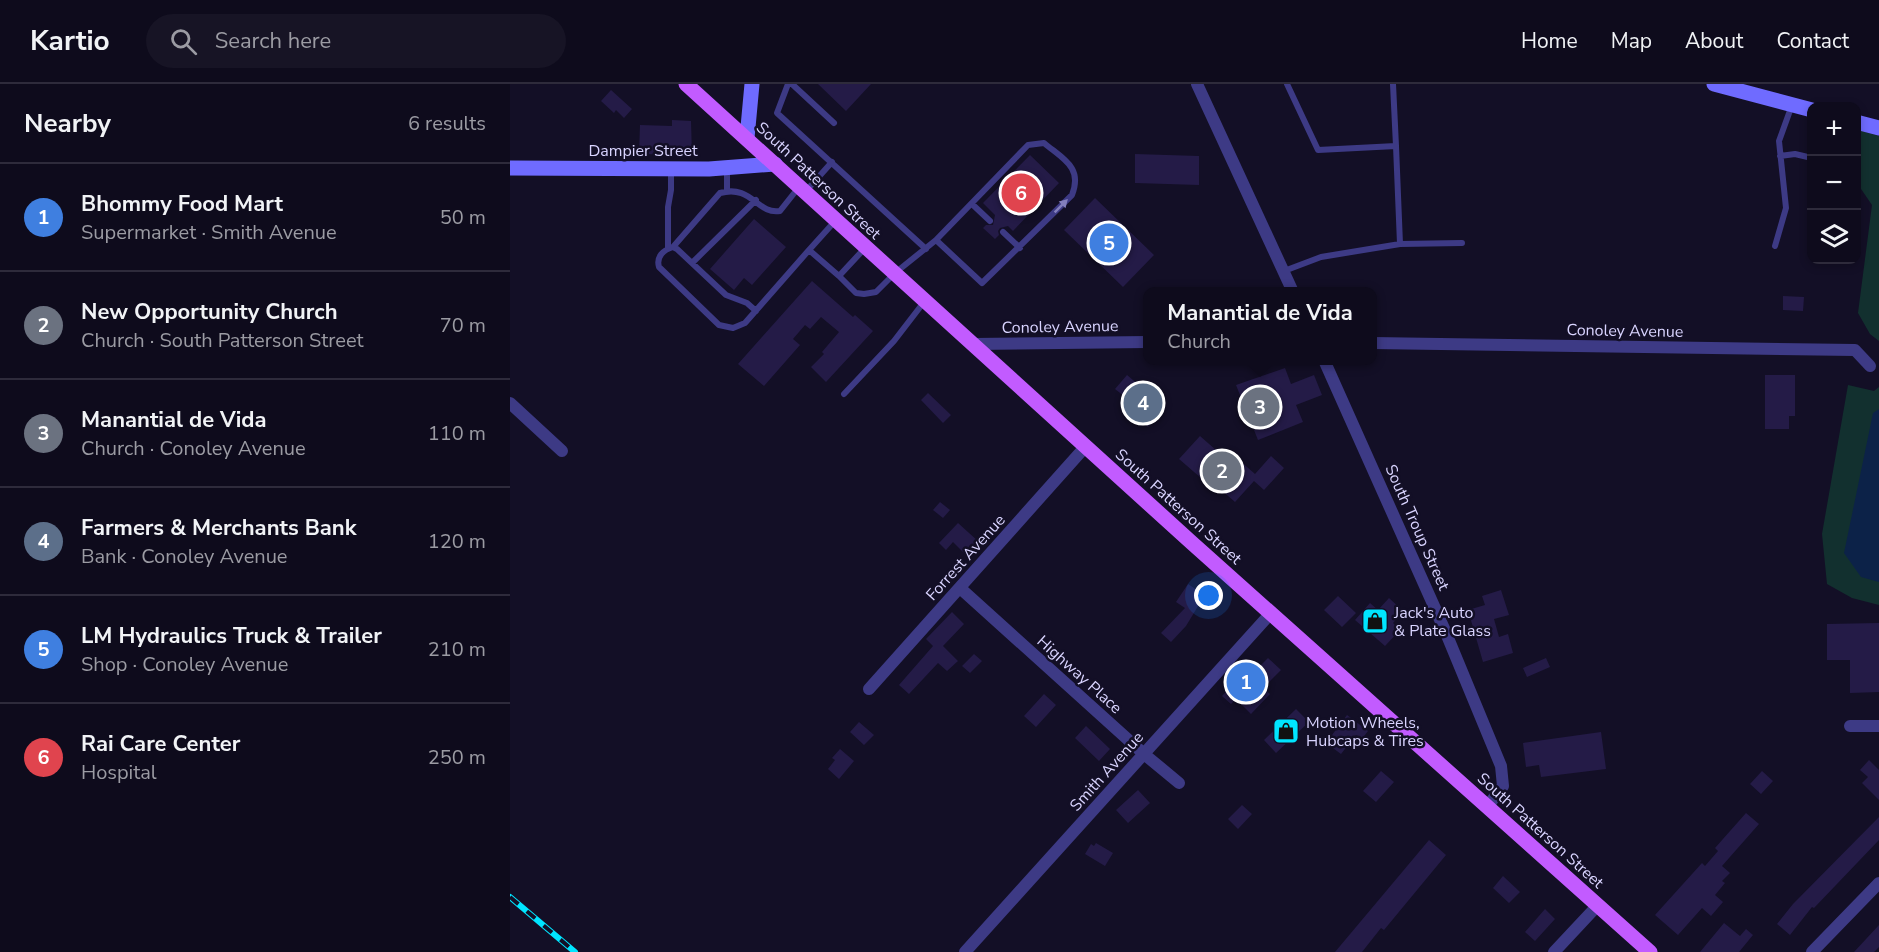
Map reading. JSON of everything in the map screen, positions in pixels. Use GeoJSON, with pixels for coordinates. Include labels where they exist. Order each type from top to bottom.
{"type":"FeatureCollection","features":[{"type":"Feature","properties":{"kind":"main road","name":"South Patterson Street"},"geometry":{"type":"LineString","coordinates":[[686,84],[1650,952]]}},
{"type":"Feature","properties":{"kind":"main road"},"geometry":{"type":"LineString","coordinates":[[747,138],[752,84]]}},
{"type":"Feature","properties":{"kind":"main road"},"geometry":{"type":"LineString","coordinates":[[1713,84],[1737,87],[1807,109]]}},
{"type":"Feature","properties":{"kind":"main road"},"geometry":{"type":"LineString","coordinates":[[1861,123],[1879,128]]}},
{"type":"Feature","properties":{"kind":"main road","name":"Dampier Street"},"geometry":{"type":"LineString","coordinates":[[510,168],[671,169],[775,164]]}},
{"type":"Feature","properties":{"kind":"street"},"geometry":{"type":"LineString","coordinates":[[1197,84],[1291,287]]}},
{"type":"Feature","properties":{"kind":"street","name":"Conoley Avenue"},"geometry":{"type":"LineString","coordinates":[[973,344],[1143,342]]}},
{"type":"Feature","properties":{"kind":"street","name":"Conoley Avenue"},"geometry":{"type":"LineString","coordinates":[[1377,344],[1855,350],[1870,366]]}},
{"type":"Feature","properties":{"kind":"street","name":"South Troup Street"},"geometry":{"type":"LineString","coordinates":[[1326,365],[1446,633],[1501,766],[1503,786],[1487,807]]}},
{"type":"Feature","properties":{"kind":"street"},"geometry":{"type":"LineString","coordinates":[[510,403],[562,451]]}},
{"type":"Feature","properties":{"kind":"street","name":"Forrest Avenue"},"geometry":{"type":"LineString","coordinates":[[869,689],[1086,446]]}},
{"type":"Feature","properties":{"kind":"street","name":"Highway Place"},"geometry":{"type":"LineString","coordinates":[[960,588],[1179,783]]}},
{"type":"Feature","properties":{"kind":"street","name":"Smith Avenue"},"geometry":{"type":"LineString","coordinates":[[965,952],[1271,613]]}},
{"type":"Feature","properties":{"kind":"street"},"geometry":{"type":"LineString","coordinates":[[1850,726],[1879,726]]}},
{"type":"Feature","properties":{"kind":"street"},"geometry":{"type":"LineString","coordinates":[[1812,952],[1879,883]]}},
{"type":"Feature","properties":{"kind":"street"},"geometry":{"type":"LineString","coordinates":[[1554,952],[1598,905]]}},
{"type":"Feature","properties":{"kind":"lane"},"geometry":{"type":"LineString","coordinates":[[788,84],[777,113],[926,249]]}},
{"type":"Feature","properties":{"kind":"lane"},"geometry":{"type":"LineString","coordinates":[[792,84],[834,123]]}},
{"type":"Feature","properties":{"kind":"lane"},"geometry":{"type":"LineString","coordinates":[[1287,84],[1318,150],[1396,146]]}},
{"type":"Feature","properties":{"kind":"lane"},"geometry":{"type":"LineString","coordinates":[[1392,84],[1400,244]]}},
{"type":"Feature","properties":{"kind":"lane"},"geometry":{"type":"LineString","coordinates":[[1775,246],[1785,208],[1779,141],[1792,105]]}},
{"type":"Feature","properties":{"kind":"lane"},"geometry":{"type":"LineString","coordinates":[[809,250],[856,292],[864,294],[876,292],[895,273],[936,240],[1028,145],[1044,143],[1073,167],[1076,184],[1072,195],[982,283],[936,240]]}},
{"type":"Feature","properties":{"kind":"lane"},"geometry":{"type":"LineString","coordinates":[[1780,156],[1795,154],[1807,157]]}},
{"type":"Feature","properties":{"kind":"lane"},"geometry":{"type":"LineString","coordinates":[[832,162],[780,210],[769,211],[740,191],[720,193],[670,248],[660,255],[658,262],[660,267],[718,326],[734,328],[745,323],[836,220]]}},
{"type":"Feature","properties":{"kind":"lane"},"geometry":{"type":"LineString","coordinates":[[727,167],[727,191]]}},
{"type":"Feature","properties":{"kind":"lane"},"geometry":{"type":"LineString","coordinates":[[670,248],[668,207],[671,169]]}},
{"type":"Feature","properties":{"kind":"lane"},"geometry":{"type":"LineString","coordinates":[[692,264],[756,200]]}},
{"type":"Feature","properties":{"kind":"lane"},"geometry":{"type":"LineString","coordinates":[[972,204],[990,221]]}},
{"type":"Feature","properties":{"kind":"lane"},"geometry":{"type":"LineString","coordinates":[[1003,232],[1020,248]]}},
{"type":"Feature","properties":{"kind":"lane"},"geometry":{"type":"LineString","coordinates":[[1284,271],[1321,257],[1400,244],[1462,243]]}},
{"type":"Feature","properties":{"kind":"lane"},"geometry":{"type":"LineString","coordinates":[[839,276],[866,247]]}},
{"type":"Feature","properties":{"kind":"lane"},"geometry":{"type":"LineString","coordinates":[[670,248],[692,264],[726,295],[747,303],[756,311]]}},
{"type":"Feature","properties":{"kind":"lane"},"geometry":{"type":"LineString","coordinates":[[844,394],[894,341],[925,300]]}},
{"type":"Feature","properties":{"kind":"green space"},"geometry":{"type":"Polygon","coordinates":[[[1861,131],[1879,136],[1879,341],[1870,334],[1858,313],[1872,205],[1861,189],[1861,131]]]}},
{"type":"Feature","properties":{"kind":"green space"},"geometry":{"type":"Polygon","coordinates":[[[1848,385],[1874,391],[1879,387],[1879,605],[1852,598],[1827,584],[1822,534],[1848,385]]]}},
{"type":"Feature","properties":{"kind":"water"},"geometry":{"type":"Polygon","coordinates":[[[1879,409],[1879,582],[1861,577],[1844,553],[1873,413],[1879,409]]]}},
{"type":"Feature","properties":{"kind":"building"},"geometry":{"type":"Polygon","coordinates":[[[818,84],[871,84],[846,111],[818,84]]]}},
{"type":"Feature","properties":{"kind":"building"},"geometry":{"type":"Polygon","coordinates":[[[611,90],[632,109],[624,118],[616,110],[614,113],[601,101],[611,90]]]}},
{"type":"Feature","properties":{"kind":"building"},"geometry":{"type":"Polygon","coordinates":[[[672,120],[691,121],[692,155],[639,154],[640,125],[672,126],[672,120]]]}},
{"type":"Feature","properties":{"kind":"building"},"geometry":{"type":"Polygon","coordinates":[[[1135,154],[1199,156],[1199,185],[1135,183],[1135,154]]]}},
{"type":"Feature","properties":{"kind":"building"},"geometry":{"type":"Polygon","coordinates":[[[1030,155],[1059,183],[1013,231],[1008,226],[1000,228],[999,235],[995,239],[983,228],[986,225],[993,225],[995,215],[983,203],[1030,155]]]}},
{"type":"Feature","properties":{"kind":"building"},"geometry":{"type":"Polygon","coordinates":[[[1095,198],[1154,255],[1123,287],[1064,230],[1095,198]]]}},
{"type":"Feature","properties":{"kind":"building"},"geometry":{"type":"Polygon","coordinates":[[[754,219],[786,247],[752,285],[744,278],[734,290],[710,269],[754,219]]]}},
{"type":"Feature","properties":{"kind":"building"},"geometry":{"type":"Polygon","coordinates":[[[812,281],[853,317],[855,315],[873,331],[826,382],[811,367],[824,354],[822,352],[839,332],[821,317],[810,329],[805,325],[793,339],[800,345],[764,386],[738,364],[812,281]]]}},
{"type":"Feature","properties":{"kind":"building"},"geometry":{"type":"Polygon","coordinates":[[[1783,296],[1804,297],[1803,311],[1783,310],[1783,296]]]}},
{"type":"Feature","properties":{"kind":"building"},"geometry":{"type":"Polygon","coordinates":[[[1285,368],[1291,384],[1314,375],[1322,395],[1296,405],[1303,422],[1258,440],[1236,385],[1285,368]]]}},
{"type":"Feature","properties":{"kind":"building"},"geometry":{"type":"Polygon","coordinates":[[[1127,375],[1165,407],[1148,427],[1124,406],[1129,400],[1115,389],[1127,375]]]}},
{"type":"Feature","properties":{"kind":"building"},"geometry":{"type":"Polygon","coordinates":[[[1765,375],[1795,375],[1795,416],[1789,416],[1789,429],[1765,429],[1765,375]]]}},
{"type":"Feature","properties":{"kind":"building"},"geometry":{"type":"Polygon","coordinates":[[[928,393],[951,415],[943,423],[921,400],[928,393]]]}},
{"type":"Feature","properties":{"kind":"building"},"geometry":{"type":"Polygon","coordinates":[[[1200,436],[1225,458],[1230,452],[1255,474],[1271,456],[1284,468],[1264,490],[1254,481],[1235,502],[1204,475],[1201,478],[1179,459],[1200,436]]]}},
{"type":"Feature","properties":{"kind":"building"},"geometry":{"type":"Polygon","coordinates":[[[940,502],[950,510],[943,518],[933,510],[940,502]]]}},
{"type":"Feature","properties":{"kind":"building"},"geometry":{"type":"Polygon","coordinates":[[[958,523],[979,542],[966,555],[953,542],[946,550],[939,543],[958,523]]]}},
{"type":"Feature","properties":{"kind":"building"},"geometry":{"type":"Polygon","coordinates":[[[1188,584],[1206,593],[1186,626],[1171,642],[1161,633],[1185,608],[1176,602],[1188,584]]]}},
{"type":"Feature","properties":{"kind":"building"},"geometry":{"type":"Polygon","coordinates":[[[1501,590],[1509,615],[1494,619],[1499,637],[1508,634],[1513,653],[1483,662],[1468,610],[1485,605],[1482,596],[1501,590]]]}},
{"type":"Feature","properties":{"kind":"building"},"geometry":{"type":"Polygon","coordinates":[[[1338,596],[1356,613],[1342,627],[1324,610],[1338,596]]]}},
{"type":"Feature","properties":{"kind":"building","name":"Jack's Auto & Plate Glass"},"geometry":{"type":"Polygon","coordinates":[[[1389,598],[1403,611],[1393,623],[1400,630],[1385,646],[1355,620],[1370,603],[1378,610],[1389,598]]]}},
{"type":"Feature","properties":{"kind":"building"},"geometry":{"type":"Polygon","coordinates":[[[952,612],[964,624],[943,646],[958,661],[947,671],[938,663],[909,694],[899,685],[933,646],[926,639],[952,612]]]}},
{"type":"Feature","properties":{"kind":"building"},"geometry":{"type":"Polygon","coordinates":[[[1879,623],[1879,692],[1850,693],[1850,660],[1827,660],[1827,624],[1879,623]]]}},
{"type":"Feature","properties":{"kind":"building"},"geometry":{"type":"Polygon","coordinates":[[[974,654],[982,661],[970,673],[962,666],[974,654]]]}},
{"type":"Feature","properties":{"kind":"building"},"geometry":{"type":"Polygon","coordinates":[[[1268,658],[1281,670],[1263,688],[1270,694],[1251,714],[1236,699],[1231,704],[1222,696],[1245,671],[1250,676],[1268,658]]]}},
{"type":"Feature","properties":{"kind":"building"},"geometry":{"type":"Polygon","coordinates":[[[1546,658],[1550,667],[1527,677],[1523,668],[1546,658]]]}},
{"type":"Feature","properties":{"kind":"building"},"geometry":{"type":"Polygon","coordinates":[[[1044,694],[1056,705],[1036,727],[1024,716],[1044,694]]]}},
{"type":"Feature","properties":{"kind":"building","name":"Motion Wheels, Hubcaps & Tires"},"geometry":{"type":"Polygon","coordinates":[[[1296,709],[1309,722],[1276,753],[1264,740],[1296,709]]]}},
{"type":"Feature","properties":{"kind":"building"},"geometry":{"type":"Polygon","coordinates":[[[1347,715],[1368,731],[1362,739],[1356,735],[1341,754],[1326,743],[1347,715]]]}},
{"type":"Feature","properties":{"kind":"building"},"geometry":{"type":"Polygon","coordinates":[[[859,722],[874,735],[864,745],[850,732],[859,722]]]}},
{"type":"Feature","properties":{"kind":"building"},"geometry":{"type":"Polygon","coordinates":[[[1086,726],[1110,749],[1099,761],[1075,738],[1086,726]]]}},
{"type":"Feature","properties":{"kind":"building"},"geometry":{"type":"Polygon","coordinates":[[[1601,732],[1606,769],[1541,777],[1539,765],[1526,767],[1523,743],[1601,732]]]}},
{"type":"Feature","properties":{"kind":"building"},"geometry":{"type":"Polygon","coordinates":[[[840,749],[854,761],[839,779],[828,769],[835,760],[832,758],[840,749]]]}},
{"type":"Feature","properties":{"kind":"building"},"geometry":{"type":"Polygon","coordinates":[[[1869,760],[1879,770],[1879,800],[1862,783],[1868,777],[1860,770],[1869,760]]]}},
{"type":"Feature","properties":{"kind":"building"},"geometry":{"type":"Polygon","coordinates":[[[1381,771],[1394,782],[1376,802],[1363,791],[1381,771]]]}},
{"type":"Feature","properties":{"kind":"building"},"geometry":{"type":"Polygon","coordinates":[[[1762,771],[1773,781],[1761,794],[1750,784],[1762,771]]]}},
{"type":"Feature","properties":{"kind":"building"},"geometry":{"type":"Polygon","coordinates":[[[1138,790],[1150,803],[1128,823],[1116,810],[1138,790]]]}},
{"type":"Feature","properties":{"kind":"building"},"geometry":{"type":"Polygon","coordinates":[[[1242,805],[1252,814],[1238,829],[1228,819],[1242,805]]]}},
{"type":"Feature","properties":{"kind":"building"},"geometry":{"type":"Polygon","coordinates":[[[1746,813],[1759,824],[1722,866],[1730,873],[1722,881],[1725,883],[1715,895],[1723,902],[1711,916],[1702,908],[1678,935],[1655,915],[1702,863],[1705,866],[1718,851],[1715,848],[1746,813]]]}},
{"type":"Feature","properties":{"kind":"building"},"geometry":{"type":"Polygon","coordinates":[[[1879,817],[1879,840],[1814,908],[1812,907],[1790,935],[1777,924],[1793,904],[1879,817]]]}},
{"type":"Feature","properties":{"kind":"building"},"geometry":{"type":"Polygon","coordinates":[[[1429,840],[1446,855],[1384,930],[1381,928],[1362,952],[1335,952],[1429,840]]]}},
{"type":"Feature","properties":{"kind":"building"},"geometry":{"type":"Polygon","coordinates":[[[1096,843],[1113,853],[1105,866],[1085,854],[1091,844],[1094,846],[1096,843]]]}},
{"type":"Feature","properties":{"kind":"building"},"geometry":{"type":"Polygon","coordinates":[[[1503,876],[1520,892],[1509,903],[1493,888],[1503,876]]]}},
{"type":"Feature","properties":{"kind":"building"},"geometry":{"type":"Polygon","coordinates":[[[1545,909],[1555,919],[1535,941],[1525,932],[1545,909]]]}},
{"type":"Feature","properties":{"kind":"building"},"geometry":{"type":"Polygon","coordinates":[[[1724,923],[1740,936],[1746,929],[1753,935],[1739,952],[1700,952],[1724,923]]]}},
{"type":"Feature","properties":{"kind":"building"},"geometry":{"type":"Polygon","coordinates":[[[1879,925],[1879,947],[1874,952],[1854,952],[1879,925]]]}},
{"type":"Feature","properties":{"kind":"railway"},"geometry":{"type":"LineString","coordinates":[[510,897],[575,952]]}},
{"type":"Feature","properties":{"kind":"place","name":"Rai Care Center"},"geometry":{"type":"Point","coordinates":[1021,193]}},
{"type":"Feature","properties":{"kind":"place","name":"LM Hydraulics Truck & Trailer"},"geometry":{"type":"Point","coordinates":[1109,243]}},
{"type":"Feature","properties":{"kind":"place","name":"Farmers & Merchants Bank"},"geometry":{"type":"Point","coordinates":[1143,403]}},
{"type":"Feature","properties":{"kind":"place","name":"Manantial de Vida"},"geometry":{"type":"Point","coordinates":[1260,407]}},
{"type":"Feature","properties":{"kind":"place","name":"New Opportunity Church"},"geometry":{"type":"Point","coordinates":[1222,471]}},
{"type":"Feature","properties":{"kind":"place","name":"Jack's Auto & Plate Glass"},"geometry":{"type":"Point","coordinates":[1375,621]}},
{"type":"Feature","properties":{"kind":"place","name":"Bhommy Food Mart"},"geometry":{"type":"Point","coordinates":[1246,682]}},
{"type":"Feature","properties":{"kind":"place","name":"Motion Wheels, Hubcaps & Tires"},"geometry":{"type":"Point","coordinates":[1286,731]}}]}
